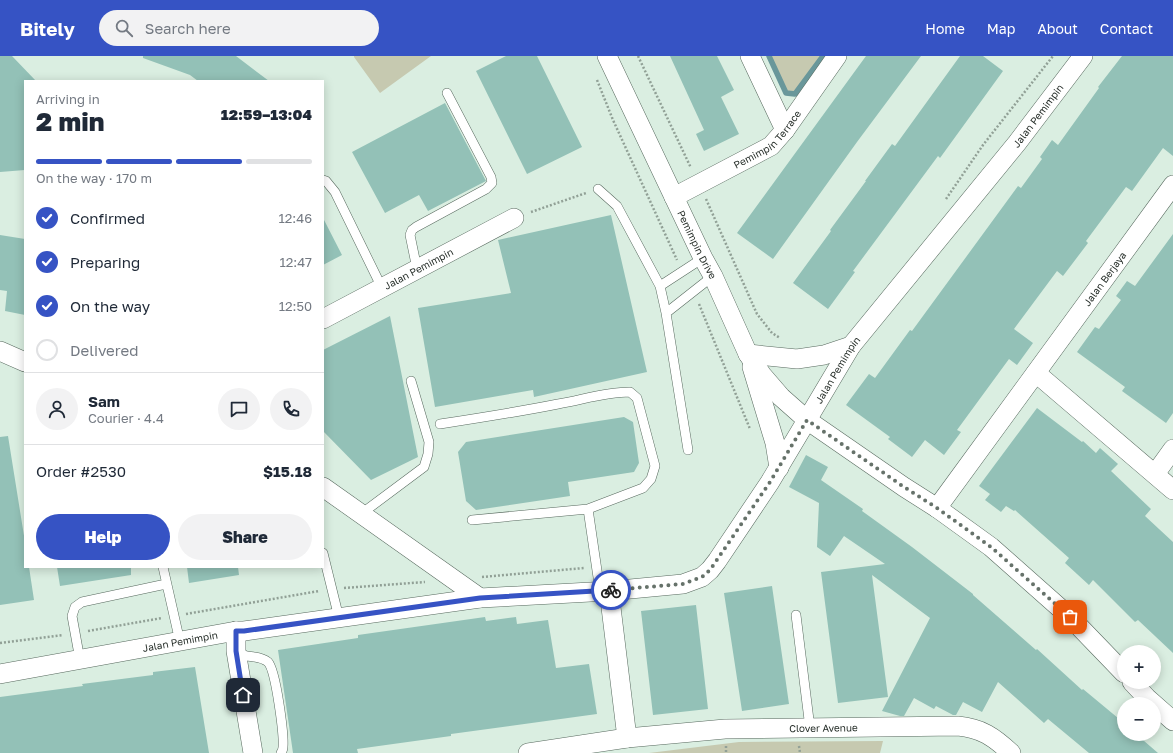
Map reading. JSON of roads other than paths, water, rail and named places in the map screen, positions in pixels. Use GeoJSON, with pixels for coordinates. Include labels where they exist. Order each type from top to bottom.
{"type":"FeatureCollection","features":[{"type":"Feature","properties":{"kind":"street","name":"Pemimpin Drive"},"geometry":{"type":"LineString","coordinates":[[607,56],[713,276],[748,354],[766,380],[781,397],[807,420],[937,508],[991,547],[1070,617],[1117,667]]}},
{"type":"Feature","properties":{"kind":"street"},"geometry":{"type":"LineString","coordinates":[[750,56],[785,130]]}},
{"type":"Feature","properties":{"kind":"street","name":"Pemimpin Terrace"},"geometry":{"type":"LineString","coordinates":[[674,197],[771,146],[785,130],[837,56]]}},
{"type":"Feature","properties":{"kind":"street","name":"Jalan Pemimpin"},"geometry":{"type":"LineString","coordinates":[[0,674],[236,631],[480,598],[605,591],[683,584],[702,577],[717,561],[779,468],[851,346],[1017,143],[1083,56]]}},
{"type":"Feature","properties":{"kind":"street","name":"Jalan Berjaya"},"geometry":{"type":"LineString","coordinates":[[937,508],[1173,185]]}},
{"type":"Feature","properties":{"kind":"street","name":"Jalan Pemimpin"},"geometry":{"type":"LineString","coordinates":[[324,318],[514,218]]}},
{"type":"Feature","properties":{"kind":"street"},"geometry":{"type":"LineString","coordinates":[[779,468],[774,443],[748,354],[797,359],[824,355],[851,346]]}},
{"type":"Feature","properties":{"kind":"street"},"geometry":{"type":"LineString","coordinates":[[0,351],[24,362]]}},
{"type":"Feature","properties":{"kind":"street"},"geometry":{"type":"LineString","coordinates":[[1036,373],[1173,490]]}},
{"type":"Feature","properties":{"kind":"street"},"geometry":{"type":"LineString","coordinates":[[1155,474],[1173,449]]}},
{"type":"Feature","properties":{"kind":"street"},"geometry":{"type":"LineString","coordinates":[[324,488],[480,598]]}},
{"type":"Feature","properties":{"kind":"street"},"geometry":{"type":"LineString","coordinates":[[605,591],[627,738]]}},
{"type":"Feature","properties":{"kind":"street"},"geometry":{"type":"LineString","coordinates":[[236,631],[236,651],[253,753]]}},
{"type":"Feature","properties":{"kind":"street"},"geometry":{"type":"LineString","coordinates":[[1139,689],[1173,721]]}},
{"type":"Feature","properties":{"kind":"street","name":"Clover Avenue"},"geometry":{"type":"LineString","coordinates":[[528,753],[627,738],[725,729],[958,726],[968,727],[986,733],[1011,753]]}},
{"type":"Feature","properties":{"kind":"lane"},"geometry":{"type":"LineString","coordinates":[[417,269],[410,235],[412,230],[486,189],[492,183],[491,177],[447,93]]}},
{"type":"Feature","properties":{"kind":"lane"},"geometry":{"type":"LineString","coordinates":[[324,180],[335,192],[382,288]]}},
{"type":"Feature","properties":{"kind":"lane"},"geometry":{"type":"LineString","coordinates":[[598,189],[617,206],[660,286],[666,313],[688,450]]}},
{"type":"Feature","properties":{"kind":"lane"},"geometry":{"type":"LineString","coordinates":[[660,286],[703,258]]}},
{"type":"Feature","properties":{"kind":"lane"},"geometry":{"type":"LineString","coordinates":[[666,313],[713,276]]}},
{"type":"Feature","properties":{"kind":"lane"},"geometry":{"type":"LineString","coordinates":[[361,514],[424,467],[430,442],[412,380]]}},
{"type":"Feature","properties":{"kind":"lane"},"geometry":{"type":"LineString","coordinates":[[440,424],[559,404],[617,392],[630,392],[637,398],[655,466],[651,480],[643,488],[588,509],[472,520]]}},
{"type":"Feature","properties":{"kind":"lane"},"geometry":{"type":"LineString","coordinates":[[588,509],[596,567],[605,591]]}},
{"type":"Feature","properties":{"kind":"lane"},"geometry":{"type":"LineString","coordinates":[[324,557],[339,618]]}},
{"type":"Feature","properties":{"kind":"lane"},"geometry":{"type":"LineString","coordinates":[[163,568],[180,642]]}},
{"type":"Feature","properties":{"kind":"lane"},"geometry":{"type":"LineString","coordinates":[[80,660],[72,616],[75,607],[82,602],[166,584]]}},
{"type":"Feature","properties":{"kind":"lane"},"geometry":{"type":"LineString","coordinates":[[796,615],[810,728]]}},
{"type":"Feature","properties":{"kind":"lane"},"geometry":{"type":"LineString","coordinates":[[236,651],[246,656],[260,658],[271,666],[275,678],[282,734],[283,749],[281,753]]}},
{"type":"Feature","properties":{"kind":"waterway"},"geometry":{"type":"LineString","coordinates":[[769,56],[786,93],[795,94],[823,56]]}}]}
